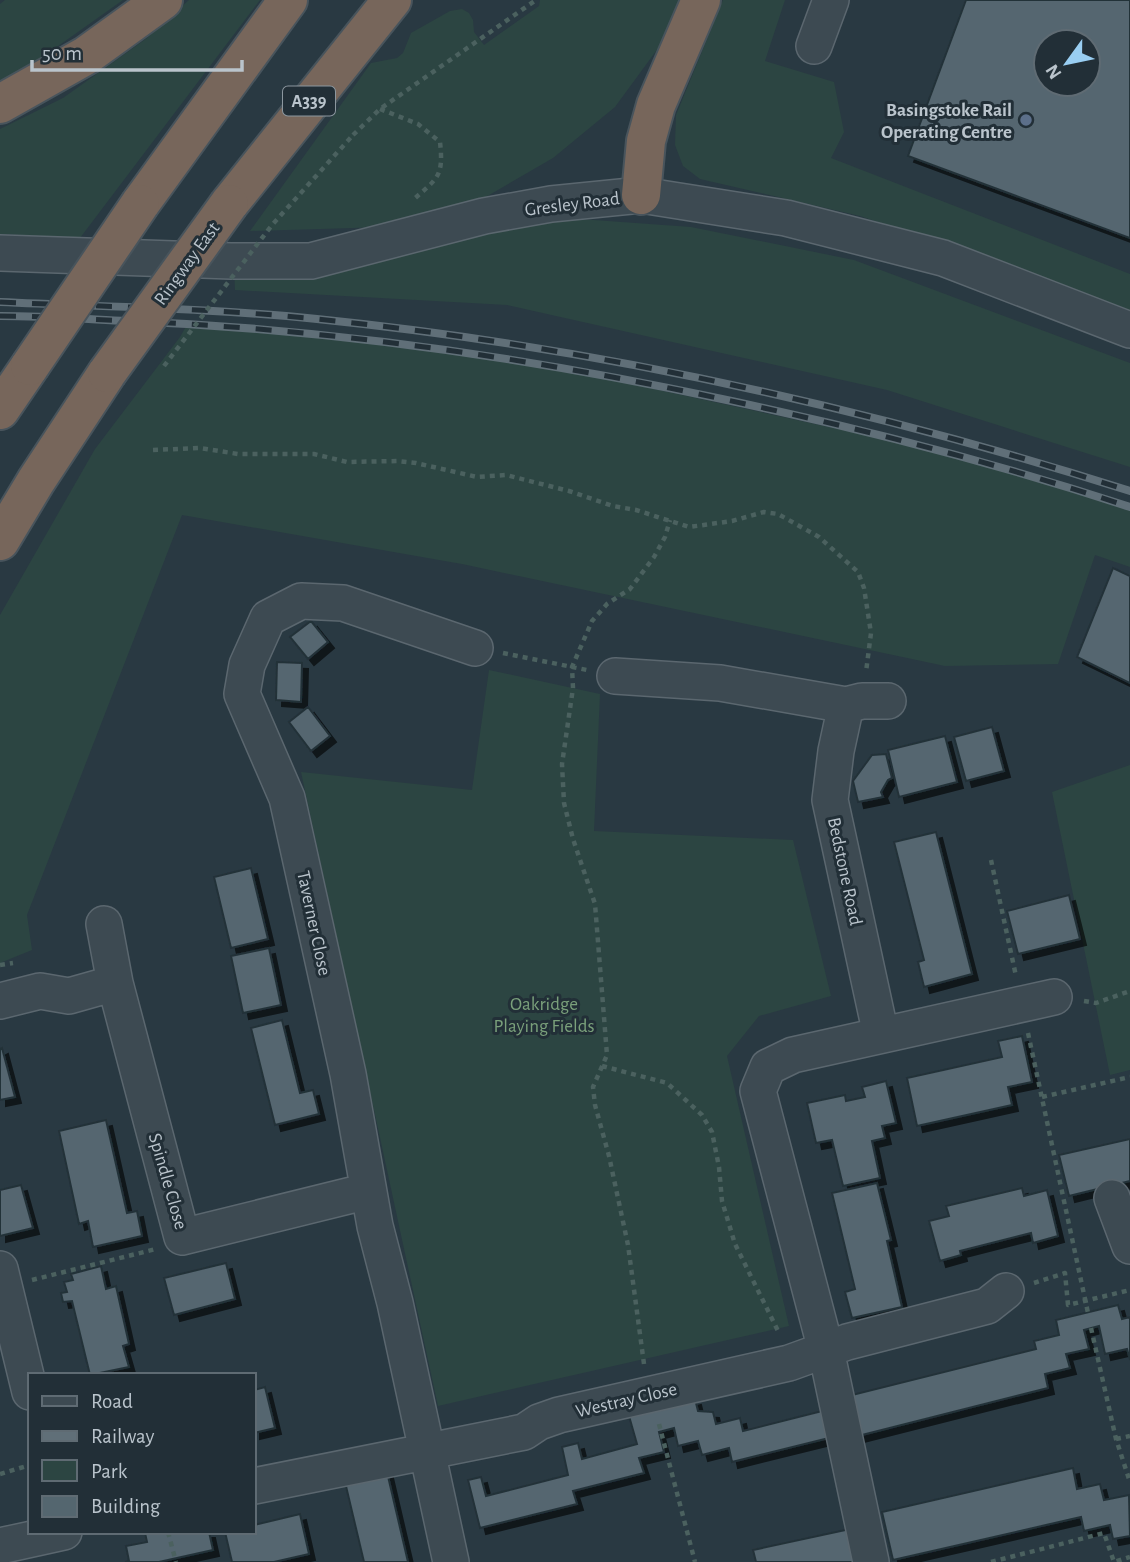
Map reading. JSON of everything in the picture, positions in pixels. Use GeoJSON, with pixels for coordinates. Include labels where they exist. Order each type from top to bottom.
{"type":"FeatureCollection","features":[{"type":"Feature","properties":{"kind":"highway"},"geometry":{"type":"LineString","coordinates":[[0,104],[87,55],[163,0]]}},
{"type":"Feature","properties":{"kind":"highway"},"geometry":{"type":"LineString","coordinates":[[0,410],[140,204],[288,0]]}},
{"type":"Feature","properties":{"kind":"highway","name":"Ringway East"},"geometry":{"type":"LineString","coordinates":[[0,541],[107,373],[229,204],[391,0]]}},
{"type":"Feature","properties":{"kind":"highway"},"geometry":{"type":"LineString","coordinates":[[641,195],[646,141],[656,104],[701,0]]}},
{"type":"Feature","properties":{"kind":"street"},"geometry":{"type":"LineString","coordinates":[[814,46],[831,0]]}},
{"type":"Feature","properties":{"kind":"street","name":"Gresley Road"},"geometry":{"type":"LineString","coordinates":[[0,253],[311,261],[484,216],[551,204],[641,195],[786,218],[943,258],[1130,330]]}},
{"type":"Feature","properties":{"kind":"street","name":"Taverner Close"},"geometry":{"type":"LineString","coordinates":[[451,1562],[368,1191],[348,1074],[287,798],[242,694],[247,665],[268,618],[301,601],[343,603],[475,648]]}},
{"type":"Feature","properties":{"kind":"street"},"geometry":{"type":"LineString","coordinates":[[615,676],[720,682],[865,703]]}},
{"type":"Feature","properties":{"kind":"street","name":"Bedstone Road"},"geometry":{"type":"LineString","coordinates":[[865,703],[836,751],[830,800],[881,1035]]}},
{"type":"Feature","properties":{"kind":"street","name":"Spindle Close"},"geometry":{"type":"LineString","coordinates":[[104,924],[115,983],[182,1237],[368,1191]]}},
{"type":"Feature","properties":{"kind":"street"},"geometry":{"type":"LineString","coordinates":[[0,1001],[40,991],[69,996],[115,983]]}},
{"type":"Feature","properties":{"kind":"street"},"geometry":{"type":"LineString","coordinates":[[871,1562],[826,1350],[758,1091],[768,1067],[793,1055],[1054,997]]}},
{"type":"Feature","properties":{"kind":"street"},"geometry":{"type":"LineString","coordinates":[[1112,1198],[1130,1246]]}},
{"type":"Feature","properties":{"kind":"street"},"geometry":{"type":"LineString","coordinates":[[2,1279],[28,1384]]}},
{"type":"Feature","properties":{"kind":"street","name":"Westray Close"},"geometry":{"type":"LineString","coordinates":[[427,1452],[524,1432],[559,1415],[789,1363],[847,1342],[987,1306],[1006,1291]]}},
{"type":"Feature","properties":{"kind":"street"},"geometry":{"type":"LineString","coordinates":[[256,1486],[427,1452]]}},
{"type":"Feature","properties":{"kind":"street"},"geometry":{"type":"LineString","coordinates":[[0,1546],[55,1534]]}},
{"type":"Feature","properties":{"kind":"path"},"geometry":{"type":"LineString","coordinates":[[164,366],[272,225],[380,109],[536,0]]}},
{"type":"Feature","properties":{"kind":"path"},"geometry":{"type":"LineString","coordinates":[[380,109],[418,124],[440,142],[440,175],[412,202]]}},
{"type":"Feature","properties":{"kind":"path"},"geometry":{"type":"LineString","coordinates":[[254,240],[267,240]]}},
{"type":"Feature","properties":{"kind":"path"},"geometry":{"type":"LineString","coordinates":[[153,450],[200,448],[238,454],[314,454],[347,462],[416,463],[477,477],[506,475],[689,527],[732,521],[764,512],[778,514],[819,537],[858,572],[871,633],[865,703]]}},
{"type":"Feature","properties":{"kind":"path"},"geometry":{"type":"LineString","coordinates":[[645,1370],[628,1245],[593,1087],[607,1055],[595,904],[564,803],[562,764],[573,688],[572,667],[592,621],[607,604],[629,589],[654,557],[665,537],[670,520]]}},
{"type":"Feature","properties":{"kind":"path"},"geometry":{"type":"LineString","coordinates":[[475,648],[615,676]]}},
{"type":"Feature","properties":{"kind":"path"},"geometry":{"type":"LineString","coordinates":[[1096,1003],[1130,991]]}},
{"type":"Feature","properties":{"kind":"path"},"geometry":{"type":"LineString","coordinates":[[603,1066],[667,1083],[702,1115],[712,1132],[722,1201],[736,1244],[782,1341]]}},
{"type":"Feature","properties":{"kind":"path"},"geometry":{"type":"LineString","coordinates":[[1088,1312],[1042,1097],[1130,1077]]}},
{"type":"Feature","properties":{"kind":"path"},"geometry":{"type":"LineString","coordinates":[[2,1279],[168,1246],[182,1237]]}},
{"type":"Feature","properties":{"kind":"path"},"geometry":{"type":"LineString","coordinates":[[1006,1291],[1065,1273],[1068,1305],[1130,1290]]}},
{"type":"Feature","properties":{"kind":"path"},"geometry":{"type":"LineString","coordinates":[[1091,1328],[1116,1440],[1130,1482]]}},
{"type":"Feature","properties":{"kind":"path"},"geometry":{"type":"LineString","coordinates":[[657,1416],[695,1562]]}},
{"type":"Feature","properties":{"kind":"path"},"geometry":{"type":"LineString","coordinates":[[1116,1440],[1130,1436]]}},
{"type":"Feature","properties":{"kind":"path"},"geometry":{"type":"LineString","coordinates":[[0,1474],[28,1466]]}},
{"type":"Feature","properties":{"kind":"path"},"geometry":{"type":"LineString","coordinates":[[991,1562],[1104,1533],[1114,1562],[1130,1557]]}},
{"type":"Feature","properties":{"kind":"path"},"geometry":{"type":"LineString","coordinates":[[169,1534],[176,1562]]}},
{"type":"Feature","properties":{"kind":"green space"},"geometry":{"type":"Polygon","coordinates":[[[5,0],[123,0],[13,78],[0,84],[0,4],[5,0]]]}},
{"type":"Feature","properties":{"kind":"green space"},"geometry":{"type":"Polygon","coordinates":[[[189,0],[260,0],[80,238],[0,234],[0,129],[63,98],[147,38],[189,0]]]}},
{"type":"Feature","properties":{"kind":"green space"},"geometry":{"type":"Polygon","coordinates":[[[540,0],[682,0],[667,36],[615,107],[553,158],[484,198],[386,227],[250,231],[371,63],[397,58],[403,53],[411,33],[450,11],[462,9],[469,13],[474,32],[484,45],[539,6],[540,0]]]}},
{"type":"Feature","properties":{"kind":"green space"},"geometry":{"type":"Polygon","coordinates":[[[723,0],[785,0],[765,61],[834,82],[844,132],[831,158],[1130,274],[1130,315],[994,261],[860,216],[700,179],[683,166],[675,145],[676,115],[723,0]]]}},
{"type":"Feature","properties":{"kind":"green space"},"geometry":{"type":"Polygon","coordinates":[[[580,219],[691,227],[854,260],[1130,363],[1130,467],[887,390],[507,305],[235,290],[234,265],[580,219]]]}},
{"type":"Feature","properties":{"kind":"green space"},"geometry":{"type":"Polygon","coordinates":[[[188,323],[288,330],[511,358],[940,451],[1130,508],[1130,567],[1095,555],[1058,664],[945,666],[462,564],[182,515],[27,915],[32,950],[0,963],[0,615],[95,449],[188,323]]]}},
{"type":"Feature","properties":{"kind":"green space","name":"Oakridge Playing Fields"},"geometry":{"type":"Polygon","coordinates":[[[489,670],[600,694],[594,831],[793,840],[831,996],[759,1016],[727,1056],[789,1326],[438,1406],[301,772],[472,790],[489,670]]]}},
{"type":"Feature","properties":{"kind":"green space"},"geometry":{"type":"Polygon","coordinates":[[[1130,765],[1130,1070],[1110,1075],[1052,792],[1130,765]]]}},
{"type":"Feature","properties":{"kind":"building","name":"Basingstoke Rail Operating Centre"},"geometry":{"type":"Polygon","coordinates":[[[966,0],[1130,0],[1130,238],[908,156],[966,0]]]}},
{"type":"Feature","properties":{"kind":"building"},"geometry":{"type":"Polygon","coordinates":[[[1113,568],[1130,576],[1130,683],[1077,657],[1113,568]]]}},
{"type":"Feature","properties":{"kind":"building"},"geometry":{"type":"Polygon","coordinates":[[[311,621],[328,642],[308,659],[290,637],[311,621]]]}},
{"type":"Feature","properties":{"kind":"building"},"geometry":{"type":"Polygon","coordinates":[[[277,662],[302,663],[301,702],[276,700],[277,662]]]}},
{"type":"Feature","properties":{"kind":"building"},"geometry":{"type":"Polygon","coordinates":[[[308,707],[330,736],[311,751],[289,722],[308,707]]]}},
{"type":"Feature","properties":{"kind":"building"},"geometry":{"type":"Polygon","coordinates":[[[992,727],[1004,771],[966,781],[954,737],[992,727]]]}},
{"type":"Feature","properties":{"kind":"building"},"geometry":{"type":"Polygon","coordinates":[[[945,736],[957,782],[899,797],[888,750],[945,736]]]}},
{"type":"Feature","properties":{"kind":"building"},"geometry":{"type":"Polygon","coordinates":[[[886,754],[892,778],[881,792],[883,797],[858,802],[853,781],[872,755],[886,754]]]}},
{"type":"Feature","properties":{"kind":"building"},"geometry":{"type":"Polygon","coordinates":[[[936,832],[972,974],[924,987],[918,962],[924,960],[894,842],[936,832]]]}},
{"type":"Feature","properties":{"kind":"building"},"geometry":{"type":"Polygon","coordinates":[[[251,868],[268,939],[231,948],[214,877],[251,868]]]}},
{"type":"Feature","properties":{"kind":"building"},"geometry":{"type":"Polygon","coordinates":[[[1069,895],[1080,939],[1018,954],[1007,911],[1069,895]]]}},
{"type":"Feature","properties":{"kind":"building"},"geometry":{"type":"Polygon","coordinates":[[[269,948],[281,1005],[243,1013],[231,956],[269,948]]]}},
{"type":"Feature","properties":{"kind":"building"},"geometry":{"type":"Polygon","coordinates":[[[282,1020],[300,1093],[313,1090],[319,1114],[275,1125],[251,1028],[282,1020]]]}},
{"type":"Feature","properties":{"kind":"building"},"geometry":{"type":"Polygon","coordinates":[[[1022,1036],[1032,1082],[1008,1087],[1012,1105],[917,1126],[907,1078],[1002,1057],[998,1041],[1022,1036]]]}},
{"type":"Feature","properties":{"kind":"building"},"geometry":{"type":"Polygon","coordinates":[[[2,1048],[15,1097],[0,1100],[0,1049],[2,1048]]]}},
{"type":"Feature","properties":{"kind":"building"},"geometry":{"type":"Polygon","coordinates":[[[886,1081],[896,1123],[882,1126],[885,1138],[872,1141],[880,1178],[843,1186],[832,1140],[816,1143],[807,1103],[845,1095],[846,1101],[865,1097],[862,1087],[886,1081]]]}},
{"type":"Feature","properties":{"kind":"building"},"geometry":{"type":"Polygon","coordinates":[[[106,1120],[127,1213],[137,1211],[142,1236],[93,1247],[88,1221],[79,1224],[59,1131],[106,1120]]]}},
{"type":"Feature","properties":{"kind":"building"},"geometry":{"type":"Polygon","coordinates":[[[1130,1139],[1130,1181],[1069,1196],[1059,1155],[1130,1139]]]}},
{"type":"Feature","properties":{"kind":"building"},"geometry":{"type":"Polygon","coordinates":[[[877,1183],[891,1240],[887,1241],[902,1307],[852,1318],[845,1292],[855,1289],[832,1193],[877,1183]]]}},
{"type":"Feature","properties":{"kind":"building"},"geometry":{"type":"Polygon","coordinates":[[[21,1185],[33,1228],[0,1236],[0,1190],[21,1185]]]}},
{"type":"Feature","properties":{"kind":"building"},"geometry":{"type":"Polygon","coordinates":[[[1022,1188],[1024,1196],[1047,1190],[1058,1236],[1033,1243],[1031,1233],[960,1251],[961,1255],[940,1261],[929,1221],[949,1216],[946,1206],[1022,1188]]]}},
{"type":"Feature","properties":{"kind":"building"},"geometry":{"type":"Polygon","coordinates":[[[226,1263],[235,1299],[174,1315],[164,1278],[226,1263]]]}},
{"type":"Feature","properties":{"kind":"building"},"geometry":{"type":"Polygon","coordinates":[[[101,1266],[106,1289],[116,1286],[129,1344],[123,1346],[129,1367],[90,1373],[72,1301],[63,1302],[61,1293],[67,1292],[64,1282],[73,1280],[71,1274],[101,1266]]]}},
{"type":"Feature","properties":{"kind":"building"},"geometry":{"type":"Polygon","coordinates":[[[1118,1305],[1122,1319],[1130,1317],[1130,1360],[1127,1349],[1105,1354],[1099,1326],[1084,1330],[1089,1349],[1066,1354],[1070,1368],[1045,1374],[1048,1388],[858,1436],[848,1396],[1036,1349],[1034,1341],[1059,1335],[1056,1320],[1118,1305]]]}},
{"type":"Feature","properties":{"kind":"building"},"geometry":{"type":"Polygon","coordinates":[[[265,1387],[275,1428],[256,1433],[256,1389],[265,1387]]]}},
{"type":"Feature","properties":{"kind":"building"},"geometry":{"type":"Polygon","coordinates":[[[695,1399],[698,1411],[713,1412],[716,1424],[740,1418],[743,1431],[826,1410],[833,1437],[732,1462],[729,1448],[702,1455],[698,1441],[678,1446],[674,1428],[659,1432],[664,1452],[639,1458],[644,1473],[573,1491],[577,1504],[480,1528],[468,1480],[481,1477],[486,1496],[568,1475],[562,1447],[578,1443],[582,1459],[637,1444],[629,1416],[695,1399]]]}},
{"type":"Feature","properties":{"kind":"building"},"geometry":{"type":"Polygon","coordinates":[[[1073,1468],[1077,1489],[1100,1484],[1104,1500],[1129,1495],[1130,1536],[1113,1539],[1110,1525],[1084,1531],[1081,1517],[893,1560],[882,1512],[1073,1468]]]}},
{"type":"Feature","properties":{"kind":"building"},"geometry":{"type":"Polygon","coordinates":[[[387,1472],[408,1562],[364,1562],[345,1482],[387,1472]]]}},
{"type":"Feature","properties":{"kind":"building"},"geometry":{"type":"Polygon","coordinates":[[[300,1514],[309,1554],[274,1562],[232,1562],[225,1534],[256,1534],[256,1525],[300,1514]]]}},
{"type":"Feature","properties":{"kind":"building"},"geometry":{"type":"Polygon","coordinates":[[[850,1529],[857,1562],[756,1562],[753,1550],[850,1529]]]}},
{"type":"Feature","properties":{"kind":"building"},"geometry":{"type":"Polygon","coordinates":[[[145,1534],[209,1534],[213,1550],[159,1562],[125,1562],[129,1561],[126,1546],[147,1542],[145,1534]]]}},
{"type":"Feature","properties":{"kind":"railway"},"geometry":{"type":"LineString","coordinates":[[0,302],[278,315],[523,346],[728,384],[830,407],[1031,461],[1130,491]]}},
{"type":"Feature","properties":{"kind":"railway"},"geometry":{"type":"LineString","coordinates":[[0,316],[202,325],[352,338],[575,370],[722,399],[876,434],[978,461],[1130,507]]}},
{"type":"Feature","properties":{"kind":"place","name":"Basingstoke Rail Operating Centre"},"geometry":{"type":"Point","coordinates":[1026,120]}}]}
